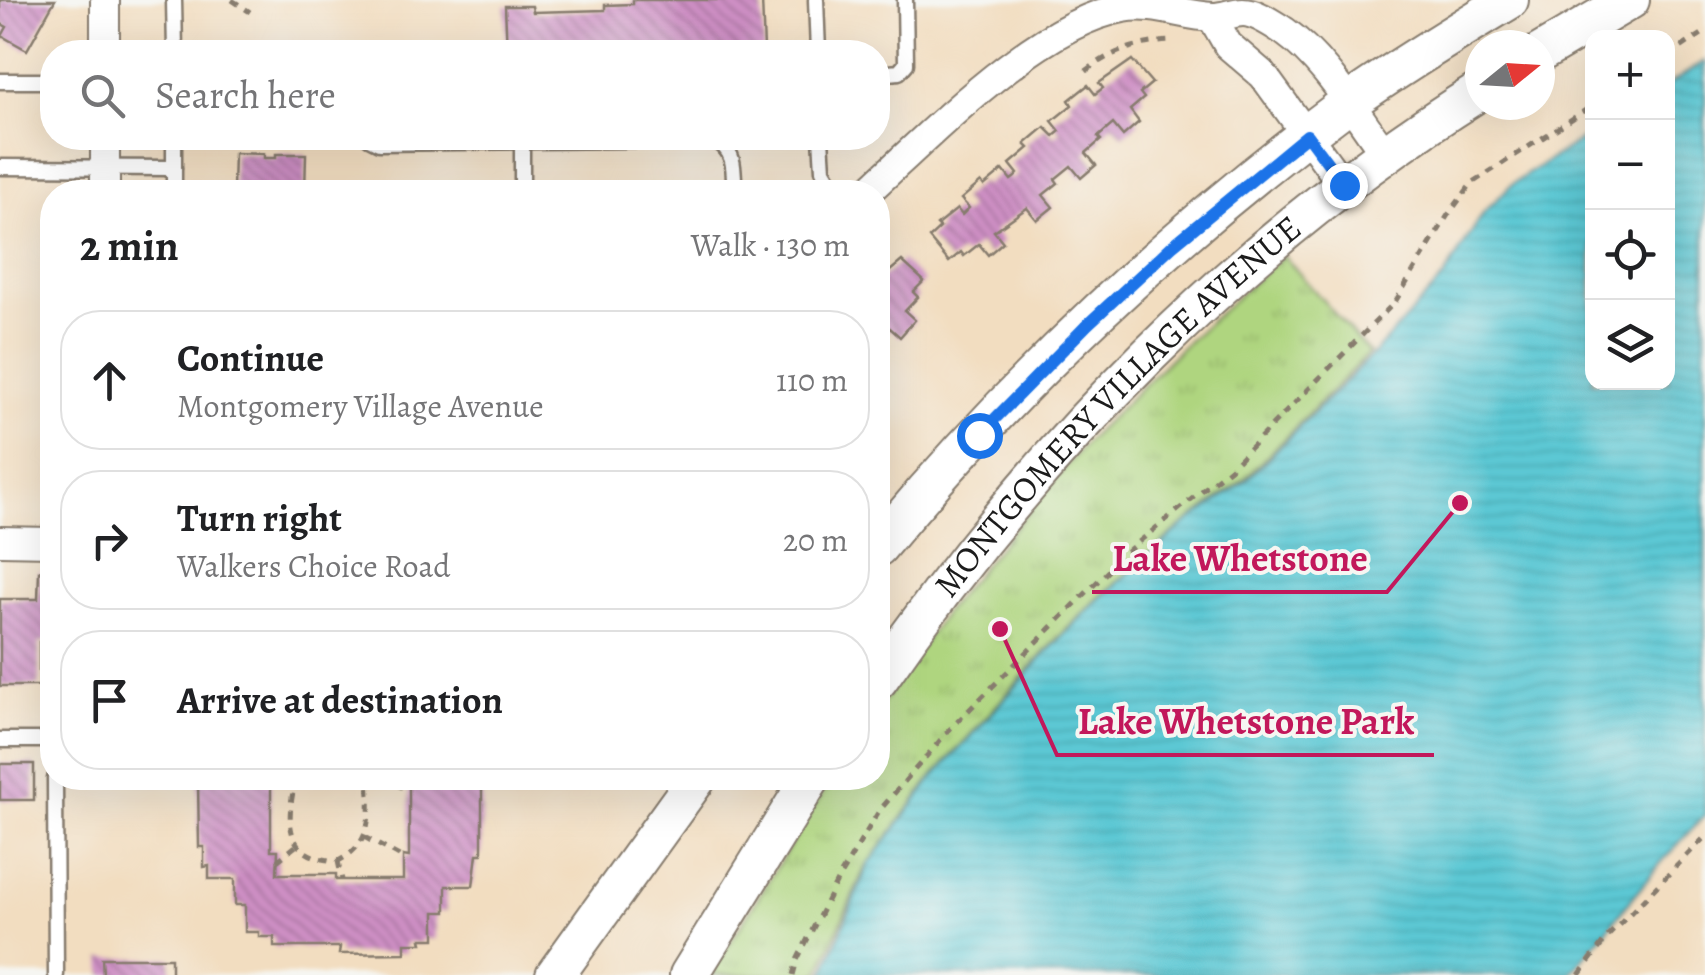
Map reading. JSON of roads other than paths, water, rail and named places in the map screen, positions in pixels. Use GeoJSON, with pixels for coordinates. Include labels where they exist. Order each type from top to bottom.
{"type":"FeatureCollection","features":[{"type":"Feature","properties":{"kind":"main road","name":"MONTGOMERY VILLAGE AVENUE"},"geometry":{"type":"LineString","coordinates":[[890,534],[979,435],[1088,324],[1172,246],[1348,104],[1508,0]]}},
{"type":"Feature","properties":{"kind":"main road"},"geometry":{"type":"LineString","coordinates":[[1555,44],[1630,0]]}},
{"type":"Feature","properties":{"kind":"main road","name":"MONTGOMERY VILLAGE AVENUE"},"geometry":{"type":"LineString","coordinates":[[890,663],[935,597],[1053,455],[1125,379],[1286,230],[1385,154],[1465,100]]}},
{"type":"Feature","properties":{"kind":"main road"},"geometry":{"type":"LineString","coordinates":[[556,975],[688,790]]}},
{"type":"Feature","properties":{"kind":"main road"},"geometry":{"type":"LineString","coordinates":[[690,975],[804,790]]}},
{"type":"Feature","properties":{"kind":"street"},"geometry":{"type":"LineString","coordinates":[[105,0],[106,40]]}},
{"type":"Feature","properties":{"kind":"street"},"geometry":{"type":"LineString","coordinates":[[881,180],[1014,64],[1077,24],[1109,11],[1147,6],[1246,12],[1284,32],[1318,64],[1385,154]]}},
{"type":"Feature","properties":{"kind":"street"},"geometry":{"type":"LineString","coordinates":[[1214,8],[1228,45],[1262,75],[1344,185]]}},
{"type":"Feature","properties":{"kind":"street"},"geometry":{"type":"LineString","coordinates":[[105,150],[105,180]]}},
{"type":"Feature","properties":{"kind":"street"},"geometry":{"type":"LineString","coordinates":[[0,542],[40,542]]}},
{"type":"Feature","properties":{"kind":"lane"},"geometry":{"type":"LineString","coordinates":[[174,0],[175,40]]}},
{"type":"Feature","properties":{"kind":"lane"},"geometry":{"type":"LineString","coordinates":[[816,0],[818,40]]}},
{"type":"Feature","properties":{"kind":"lane"},"geometry":{"type":"LineString","coordinates":[[890,73],[899,72],[906,64],[905,0]]}},
{"type":"Feature","properties":{"kind":"lane"},"geometry":{"type":"LineString","coordinates":[[0,81],[40,81]]}},
{"type":"Feature","properties":{"kind":"lane"},"geometry":{"type":"LineString","coordinates":[[174,150],[174,180]]}},
{"type":"Feature","properties":{"kind":"lane"},"geometry":{"type":"LineString","coordinates":[[522,150],[522,180]]}},
{"type":"Feature","properties":{"kind":"lane"},"geometry":{"type":"LineString","coordinates":[[728,150],[733,180]]}},
{"type":"Feature","properties":{"kind":"lane"},"geometry":{"type":"LineString","coordinates":[[821,150],[822,170],[828,180]]}},
{"type":"Feature","properties":{"kind":"lane"},"geometry":{"type":"LineString","coordinates":[[0,167],[105,180],[174,168]]}},
{"type":"Feature","properties":{"kind":"lane"},"geometry":{"type":"LineString","coordinates":[[0,740],[40,740]]}},
{"type":"Feature","properties":{"kind":"lane"},"geometry":{"type":"LineString","coordinates":[[56,790],[56,975]]}},
{"type":"Feature","properties":{"kind":"water"},"geometry":{"type":"Polygon","coordinates":[[[1705,61],[1705,815],[1570,975],[823,975],[868,865],[933,778],[1048,651],[1096,602],[1184,525],[1244,482],[1378,349],[1444,277],[1484,212],[1512,184],[1585,137],[1585,390],[1675,390],[1675,80],[1705,61]]]}},
{"type":"Feature","properties":{"kind":"place","name":"Lake Whetstone"},"geometry":{"type":"Point","coordinates":[1460,503]}},
{"type":"Feature","properties":{"kind":"place","name":"Lake Whetstone Park"},"geometry":{"type":"Point","coordinates":[1000,629]}}]}
